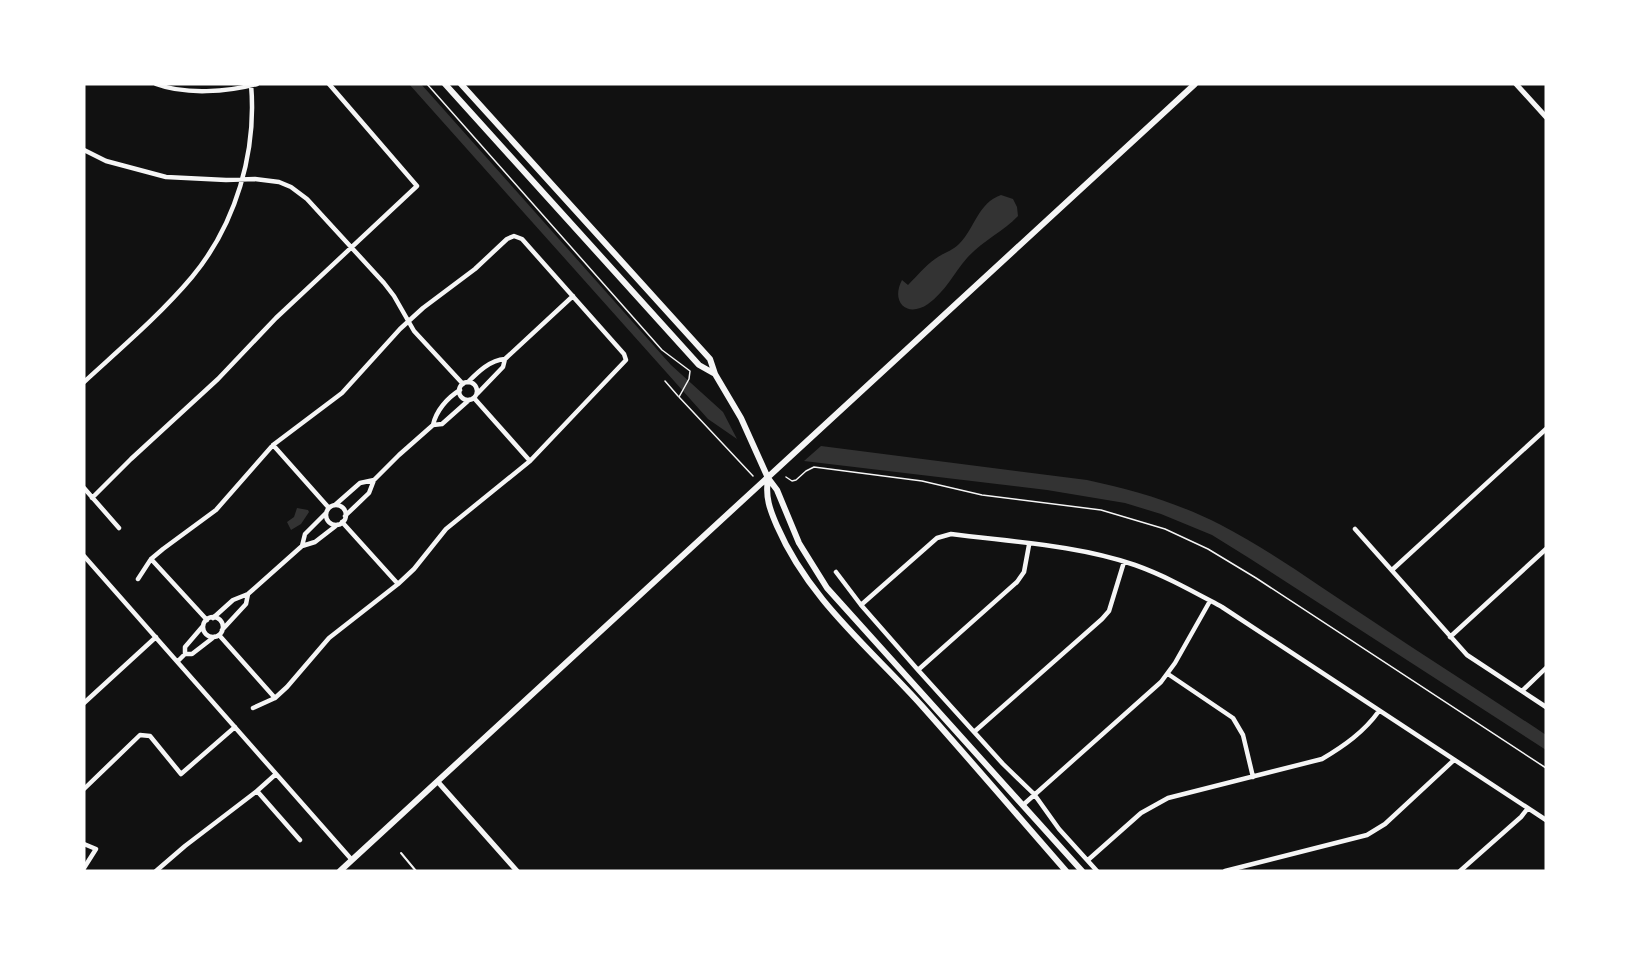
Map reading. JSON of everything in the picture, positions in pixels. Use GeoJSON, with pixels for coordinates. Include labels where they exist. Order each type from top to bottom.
{"type":"FeatureCollection","features":[{"type":"Feature","properties":{"kind":"main road"},"geometry":{"type":"LineString","coordinates":[[445,84],[699,364],[715,374]]}},
{"type":"Feature","properties":{"kind":"main road"},"geometry":{"type":"LineString","coordinates":[[461,84],[710,359],[715,374],[741,418],[768,478],[777,490],[799,543],[827,588],[1082,871]]}},
{"type":"Feature","properties":{"kind":"main road"},"geometry":{"type":"LineString","coordinates":[[340,871],[1195,84]]}},
{"type":"Feature","properties":{"kind":"main road"},"geometry":{"type":"LineString","coordinates":[[768,478],[767,499],[781,536],[806,578],[832,612],[921,705],[1066,871]]}},
{"type":"Feature","properties":{"kind":"main road"},"geometry":{"type":"LineString","coordinates":[[832,612],[841,604]]}},
{"type":"Feature","properties":{"kind":"main road"},"geometry":{"type":"LineString","coordinates":[[1015,813],[1023,805]]}},
{"type":"Feature","properties":{"kind":"street"},"geometry":{"type":"LineString","coordinates":[[84,382],[160,312],[193,276],[209,253],[231,213],[246,167],[251,131],[253,84],[208,92],[156,84]]}},
{"type":"Feature","properties":{"kind":"street"},"geometry":{"type":"LineString","coordinates":[[92,498],[218,379],[276,318],[417,186],[329,84]]}},
{"type":"Feature","properties":{"kind":"street"},"geometry":{"type":"LineString","coordinates":[[1516,84],[1546,117]]}},
{"type":"Feature","properties":{"kind":"street"},"geometry":{"type":"LineString","coordinates":[[84,150],[106,160],[166,177],[269,180],[291,187],[307,199],[394,296],[414,331],[465,383],[476,387],[473,397]]}},
{"type":"Feature","properties":{"kind":"street"},"geometry":{"type":"LineString","coordinates":[[138,579],[151,559],[216,510],[273,445],[342,393],[408,321],[475,269],[507,239],[514,236],[522,238],[624,354],[626,360],[623,366],[530,461],[446,530],[414,569],[398,584],[329,638],[287,687],[275,698],[253,708]]}},
{"type":"Feature","properties":{"kind":"street"},"geometry":{"type":"LineString","coordinates":[[178,661],[185,654],[185,647],[210,619],[233,600],[248,594],[302,546],[315,542],[340,523],[369,493],[374,480],[433,425],[436,414],[465,383],[496,360],[504,359],[573,296]]}},
{"type":"Feature","properties":{"kind":"street"},"geometry":{"type":"LineString","coordinates":[[433,425],[442,424],[473,397],[503,367],[504,359]]}},
{"type":"Feature","properties":{"kind":"street"},"geometry":{"type":"LineString","coordinates":[[460,390],[462,397],[473,397],[530,461]]}},
{"type":"Feature","properties":{"kind":"street"},"geometry":{"type":"LineString","coordinates":[[1392,570],[1546,429]]}},
{"type":"Feature","properties":{"kind":"street"},"geometry":{"type":"LineString","coordinates":[[273,445],[330,508],[343,508],[345,516]]}},
{"type":"Feature","properties":{"kind":"street"},"geometry":{"type":"LineString","coordinates":[[302,546],[305,534],[330,508],[360,483],[374,480]]}},
{"type":"Feature","properties":{"kind":"street"},"geometry":{"type":"LineString","coordinates":[[84,488],[118,528]]}},
{"type":"Feature","properties":{"kind":"street"},"geometry":{"type":"LineString","coordinates":[[330,508],[328,522],[340,523],[398,584]]}},
{"type":"Feature","properties":{"kind":"street"},"geometry":{"type":"LineString","coordinates":[[1355,529],[1450,637],[1474,660],[1546,707]]}},
{"type":"Feature","properties":{"kind":"street"},"geometry":{"type":"LineString","coordinates":[[861,605],[937,538],[944,535],[951,534],[1086,552],[1124,562],[1167,578],[1210,601],[1546,820]]}},
{"type":"Feature","properties":{"kind":"street"},"geometry":{"type":"LineString","coordinates":[[918,670],[1017,582],[1024,572],[1029,545]]}},
{"type":"Feature","properties":{"kind":"street"},"geometry":{"type":"LineString","coordinates":[[1450,637],[1546,549]]}},
{"type":"Feature","properties":{"kind":"street"},"geometry":{"type":"LineString","coordinates":[[84,556],[352,860]]}},
{"type":"Feature","properties":{"kind":"street"},"geometry":{"type":"LineString","coordinates":[[151,559],[210,619],[220,622],[218,634]]}},
{"type":"Feature","properties":{"kind":"street"},"geometry":{"type":"LineString","coordinates":[[974,732],[1102,619],[1109,611],[1124,562]]}},
{"type":"Feature","properties":{"kind":"street"},"geometry":{"type":"LineString","coordinates":[[836,572],[861,605],[918,670],[1008,770],[1034,794],[1059,829],[1097,871]]}},
{"type":"Feature","properties":{"kind":"street"},"geometry":{"type":"LineString","coordinates":[[185,654],[192,654],[218,634],[246,604],[248,594]]}},
{"type":"Feature","properties":{"kind":"street"},"geometry":{"type":"LineString","coordinates":[[1023,805],[1168,674],[1210,601]]}},
{"type":"Feature","properties":{"kind":"street"},"geometry":{"type":"LineString","coordinates":[[203,626],[206,634],[218,634],[275,698]]}},
{"type":"Feature","properties":{"kind":"street"},"geometry":{"type":"LineString","coordinates":[[84,703],[156,637]]}},
{"type":"Feature","properties":{"kind":"street"},"geometry":{"type":"LineString","coordinates":[[1522,692],[1546,668]]}},
{"type":"Feature","properties":{"kind":"street"},"geometry":{"type":"LineString","coordinates":[[1168,674],[1233,718],[1243,735],[1253,777]]}},
{"type":"Feature","properties":{"kind":"street"},"geometry":{"type":"LineString","coordinates":[[1088,860],[1141,813],[1168,798],[1322,759],[1344,746],[1372,721],[1379,711]]}},
{"type":"Feature","properties":{"kind":"street"},"geometry":{"type":"LineString","coordinates":[[84,789],[140,735],[150,736],[181,774],[235,727]]}},
{"type":"Feature","properties":{"kind":"street"},"geometry":{"type":"LineString","coordinates":[[1225,871],[1367,836],[1385,824],[1454,760]]}},
{"type":"Feature","properties":{"kind":"street"},"geometry":{"type":"LineString","coordinates":[[156,871],[276,774]]}},
{"type":"Feature","properties":{"kind":"street"},"geometry":{"type":"LineString","coordinates":[[438,782],[517,871]]}},
{"type":"Feature","properties":{"kind":"street"},"geometry":{"type":"LineString","coordinates":[[256,791],[300,840]]}},
{"type":"Feature","properties":{"kind":"street"},"geometry":{"type":"LineString","coordinates":[[1460,871],[1521,817],[1528,808]]}},
{"type":"Feature","properties":{"kind":"street"},"geometry":{"type":"LineString","coordinates":[[84,843],[96,849],[84,868]]}},
{"type":"Feature","properties":{"kind":"lane"},"geometry":{"type":"LineString","coordinates":[[401,853],[416,871]]}},
{"type":"Feature","properties":{"kind":"path"},"geometry":{"type":"LineString","coordinates":[[428,84],[662,350],[690,371],[689,380],[679,397]]}},
{"type":"Feature","properties":{"kind":"path"},"geometry":{"type":"LineString","coordinates":[[665,381],[753,477]]}},
{"type":"Feature","properties":{"kind":"path"},"geometry":{"type":"LineString","coordinates":[[786,477],[792,481],[796,480],[814,467],[858,472],[922,481],[982,495],[1093,509],[1165,529],[1208,549],[1256,578],[1546,768]]}},
{"type":"Feature","properties":{"kind":"shaded area"},"geometry":{"type":"Polygon","coordinates":[[[409,84],[421,84],[671,365],[723,412],[737,439],[708,419],[409,84]]]}},
{"type":"Feature","properties":{"kind":"shaded area"},"geometry":{"type":"Polygon","coordinates":[[[1001,195],[1013,199],[1018,216],[973,252],[928,304],[914,309],[903,306],[898,295],[902,280],[908,285],[931,262],[956,246],[987,204],[1001,195]]]}},
{"type":"Feature","properties":{"kind":"shaded area"},"geometry":{"type":"Polygon","coordinates":[[[821,446],[1087,480],[1139,493],[1189,510],[1221,525],[1278,558],[1546,735],[1546,750],[1212,535],[1161,514],[1125,503],[1047,490],[804,461],[821,446]]]}},
{"type":"Feature","properties":{"kind":"shaded area"},"geometry":{"type":"Polygon","coordinates":[[[297,508],[309,512],[301,524],[291,530],[287,522],[294,517],[297,508]]]}}]}
